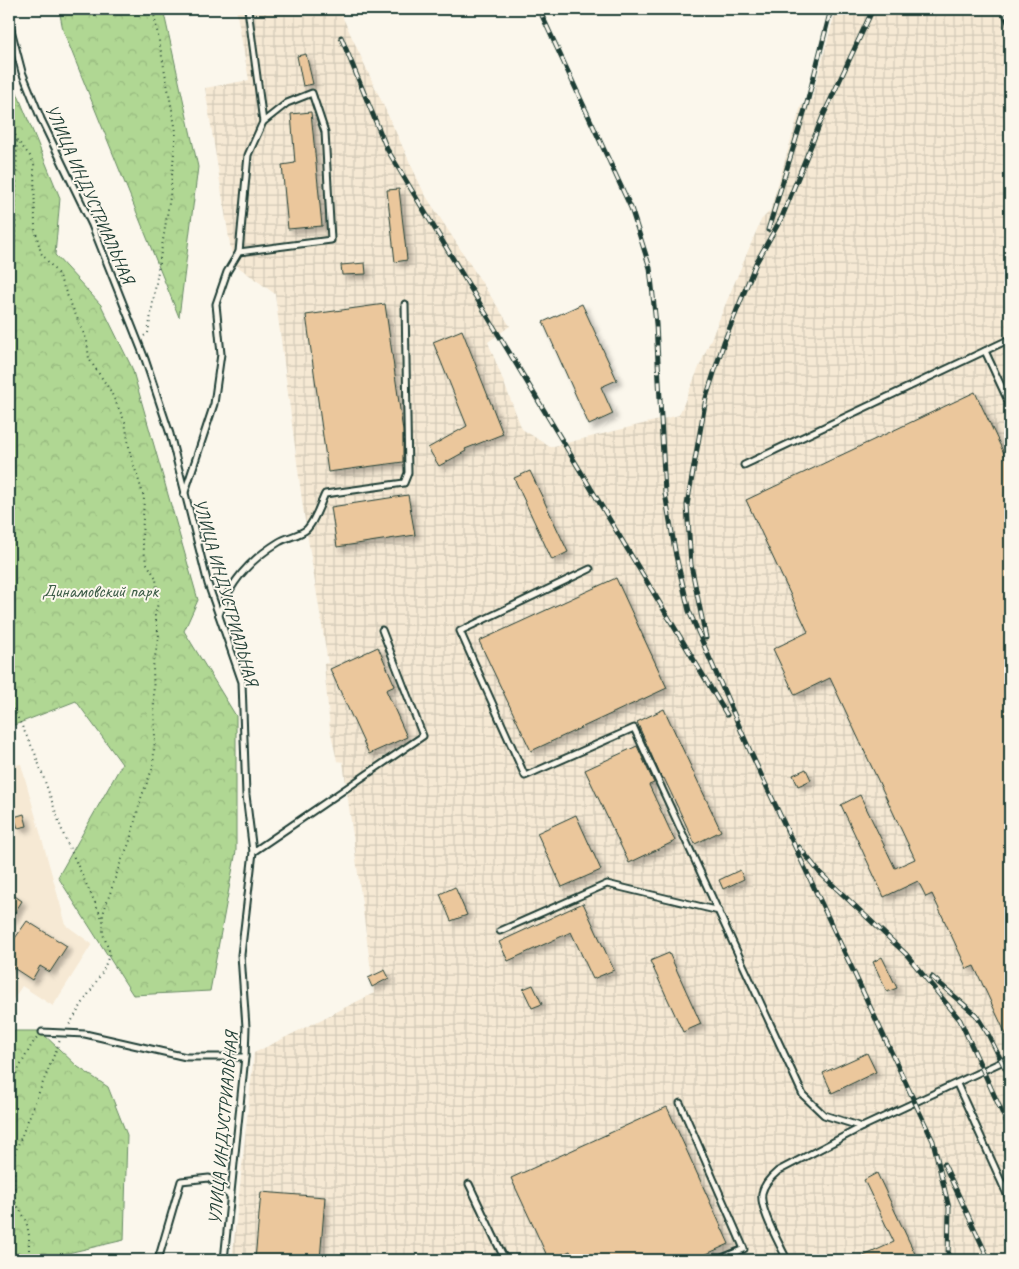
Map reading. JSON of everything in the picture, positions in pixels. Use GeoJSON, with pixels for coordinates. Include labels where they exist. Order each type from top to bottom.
{"type":"FeatureCollection","features":[{"type":"Feature","properties":{"kind":"lane"},"geometry":{"type":"LineString","coordinates":[[248,9],[262,122]]}},
{"type":"Feature","properties":{"kind":"lane","name":"УЛИЦА ИНДУСТРИАЛЬНАЯ"},"geometry":{"type":"LineString","coordinates":[[9,22],[22,72],[41,119],[92,225],[138,341],[170,434],[208,584],[242,682],[246,796],[253,852],[241,955],[246,1027],[245,1057],[224,1260]]}},
{"type":"Feature","properties":{"kind":"lane"},"geometry":{"type":"LineString","coordinates":[[184,495],[214,404],[221,354],[216,304],[227,272],[239,252],[248,155],[262,122],[287,103],[312,93],[325,132],[332,240],[239,252]]}},
{"type":"Feature","properties":{"kind":"lane"},"geometry":{"type":"LineString","coordinates":[[219,615],[226,595],[235,580],[259,556],[280,541],[307,529],[325,494],[404,483],[408,473],[405,304]]}},
{"type":"Feature","properties":{"kind":"lane"},"geometry":{"type":"LineString","coordinates":[[744,466],[1010,339]]}},
{"type":"Feature","properties":{"kind":"lane"},"geometry":{"type":"LineString","coordinates":[[986,351],[1010,405]]}},
{"type":"Feature","properties":{"kind":"lane"},"geometry":{"type":"LineString","coordinates":[[590,569],[460,631],[525,776],[634,728],[720,911],[803,1095],[824,1115],[862,1127]]}},
{"type":"Feature","properties":{"kind":"lane"},"geometry":{"type":"LineString","coordinates":[[253,852],[423,736],[382,630]]}},
{"type":"Feature","properties":{"kind":"lane"},"geometry":{"type":"LineString","coordinates":[[500,931],[607,884],[720,911]]}},
{"type":"Feature","properties":{"kind":"lane"},"geometry":{"type":"LineString","coordinates":[[42,1032],[85,1034],[186,1057],[245,1057]]}},
{"type":"Feature","properties":{"kind":"lane"},"geometry":{"type":"LineString","coordinates":[[787,1260],[761,1202],[762,1191],[770,1178],[778,1171],[862,1127],[1010,1058]]}},
{"type":"Feature","properties":{"kind":"lane"},"geometry":{"type":"LineString","coordinates":[[957,1084],[1010,1201]]}},
{"type":"Feature","properties":{"kind":"lane"},"geometry":{"type":"LineString","coordinates":[[680,1103],[744,1249],[717,1260]]}},
{"type":"Feature","properties":{"kind":"lane"},"geometry":{"type":"LineString","coordinates":[[158,1260],[181,1181],[209,1178],[230,1196]]}},
{"type":"Feature","properties":{"kind":"lane"},"geometry":{"type":"LineString","coordinates":[[469,1184],[505,1260]]}},
{"type":"Feature","properties":{"kind":"path"},"geometry":{"type":"LineString","coordinates":[[138,341],[148,333],[157,285],[170,197],[176,130],[153,9]]}},
{"type":"Feature","properties":{"kind":"path"},"geometry":{"type":"LineString","coordinates":[[9,116],[17,140],[14,242],[9,292]]}},
{"type":"Feature","properties":{"kind":"path"},"geometry":{"type":"LineString","coordinates":[[17,140],[34,164],[35,229],[41,253],[58,274],[87,342],[89,359],[110,390],[125,422],[130,453],[144,497],[143,546],[146,562],[156,578],[158,603],[155,616],[159,636],[153,667],[155,737],[153,767],[141,798],[129,844],[121,861],[103,914],[103,934],[110,953],[103,970],[64,1032],[14,1156],[15,1202],[26,1220],[29,1235],[29,1260]]}},
{"type":"Feature","properties":{"kind":"path"},"geometry":{"type":"LineString","coordinates":[[9,700],[35,753],[64,836],[103,920]]}},
{"type":"Feature","properties":{"kind":"path"},"geometry":{"type":"LineString","coordinates":[[9,1087],[32,1044],[42,1032]]}},
{"type":"Feature","properties":{"kind":"path"},"geometry":{"type":"LineString","coordinates":[[9,1212],[17,1206]]}},
{"type":"Feature","properties":{"kind":"path"},"geometry":{"type":"LineString","coordinates":[[9,1257],[12,1260]]}},
{"type":"Feature","properties":{"kind":"shaded area"},"geometry":{"type":"Polygon","coordinates":[[[236,9],[342,9],[343,18],[424,193],[510,326],[488,342],[522,429],[550,447],[679,415],[761,220],[770,211],[801,106],[811,101],[836,9],[1010,9],[1010,1260],[232,1260],[254,1053],[374,993],[343,762],[337,761],[330,729],[324,664],[328,663],[303,508],[275,294],[233,263],[205,88],[249,80],[236,9]]]}},
{"type":"Feature","properties":{"kind":"shaded area"},"geometry":{"type":"Polygon","coordinates":[[[21,764],[66,925],[92,944],[53,1006],[22,986],[9,1006],[9,766],[21,764]]]}},
{"type":"Feature","properties":{"kind":"green space"},"geometry":{"type":"Polygon","coordinates":[[[59,9],[163,9],[198,167],[179,317],[63,30],[59,9]]]}},
{"type":"Feature","properties":{"kind":"green space","name":"Динамовский парк"},"geometry":{"type":"Polygon","coordinates":[[[9,73],[60,198],[55,255],[101,305],[132,368],[198,600],[184,631],[236,716],[236,851],[210,991],[133,995],[58,877],[122,764],[76,701],[9,727],[9,73]]]}},
{"type":"Feature","properties":{"kind":"green space"},"geometry":{"type":"Polygon","coordinates":[[[9,1031],[40,1031],[78,1067],[108,1087],[127,1135],[124,1240],[38,1260],[9,1260],[9,1031]]]}},
{"type":"Feature","properties":{"kind":"building"},"geometry":{"type":"Polygon","coordinates":[[[306,54],[313,84],[303,86],[297,56],[306,54]]]}},
{"type":"Feature","properties":{"kind":"building"},"geometry":{"type":"Polygon","coordinates":[[[311,112],[322,226],[288,229],[282,165],[295,163],[291,114],[311,112]]]}},
{"type":"Feature","properties":{"kind":"building"},"geometry":{"type":"Polygon","coordinates":[[[399,189],[407,260],[395,262],[387,190],[399,189]]]}},
{"type":"Feature","properties":{"kind":"building"},"geometry":{"type":"Polygon","coordinates":[[[365,263],[366,274],[342,275],[341,265],[365,263]]]}},
{"type":"Feature","properties":{"kind":"building"},"geometry":{"type":"Polygon","coordinates":[[[385,304],[403,431],[403,462],[328,472],[306,315],[385,304]]]}},
{"type":"Feature","properties":{"kind":"building"},"geometry":{"type":"Polygon","coordinates":[[[582,304],[617,380],[601,387],[613,414],[589,425],[543,322],[582,304]]]}},
{"type":"Feature","properties":{"kind":"building"},"geometry":{"type":"Polygon","coordinates":[[[462,330],[503,434],[465,449],[466,451],[439,466],[428,448],[467,426],[433,342],[462,330]]]}},
{"type":"Feature","properties":{"kind":"building"},"geometry":{"type":"Polygon","coordinates":[[[975,392],[1010,466],[1010,1043],[974,966],[967,969],[932,894],[926,897],[918,881],[884,897],[841,805],[860,795],[895,868],[915,859],[830,678],[795,695],[773,649],[808,632],[746,500],[975,392]]]}},
{"type":"Feature","properties":{"kind":"building"},"geometry":{"type":"Polygon","coordinates":[[[530,471],[568,552],[552,560],[514,478],[530,471]]]}},
{"type":"Feature","properties":{"kind":"building"},"geometry":{"type":"Polygon","coordinates":[[[408,495],[415,535],[337,547],[331,507],[408,495]]]}},
{"type":"Feature","properties":{"kind":"building"},"geometry":{"type":"Polygon","coordinates":[[[616,578],[667,688],[531,751],[479,641],[616,578]]]}},
{"type":"Feature","properties":{"kind":"building"},"geometry":{"type":"Polygon","coordinates":[[[378,647],[395,686],[386,690],[407,737],[369,754],[330,669],[378,647]]]}},
{"type":"Feature","properties":{"kind":"building"},"geometry":{"type":"Polygon","coordinates":[[[664,709],[721,831],[695,844],[664,778],[662,779],[637,722],[664,709]]]}},
{"type":"Feature","properties":{"kind":"building"},"geometry":{"type":"Polygon","coordinates":[[[637,746],[654,783],[649,785],[675,841],[629,863],[585,770],[637,746]]]}},
{"type":"Feature","properties":{"kind":"building"},"geometry":{"type":"Polygon","coordinates":[[[806,769],[811,780],[798,786],[793,775],[806,769]]]}},
{"type":"Feature","properties":{"kind":"building"},"geometry":{"type":"Polygon","coordinates":[[[24,814],[27,826],[18,828],[14,817],[24,814]]]}},
{"type":"Feature","properties":{"kind":"building"},"geometry":{"type":"Polygon","coordinates":[[[576,815],[601,870],[562,887],[537,833],[576,815]]]}},
{"type":"Feature","properties":{"kind":"building"},"geometry":{"type":"Polygon","coordinates":[[[740,870],[744,879],[723,889],[719,880],[740,870]]]}},
{"type":"Feature","properties":{"kind":"building"},"geometry":{"type":"Polygon","coordinates":[[[455,887],[467,915],[451,921],[440,894],[455,887]]]}},
{"type":"Feature","properties":{"kind":"building"},"geometry":{"type":"Polygon","coordinates":[[[9,892],[22,901],[9,922],[9,892]]]}},
{"type":"Feature","properties":{"kind":"building"},"geometry":{"type":"Polygon","coordinates":[[[583,903],[614,970],[593,979],[571,932],[508,961],[499,942],[583,903]]]}},
{"type":"Feature","properties":{"kind":"building"},"geometry":{"type":"Polygon","coordinates":[[[27,921],[67,946],[50,972],[40,966],[32,980],[9,965],[9,938],[13,941],[27,921]]]}},
{"type":"Feature","properties":{"kind":"building"},"geometry":{"type":"Polygon","coordinates":[[[669,953],[701,1024],[683,1032],[650,961],[669,953]]]}},
{"type":"Feature","properties":{"kind":"building"},"geometry":{"type":"Polygon","coordinates":[[[882,957],[897,988],[887,992],[873,962],[882,957]]]}},
{"type":"Feature","properties":{"kind":"building"},"geometry":{"type":"Polygon","coordinates":[[[385,970],[389,978],[372,987],[368,978],[385,970]]]}},
{"type":"Feature","properties":{"kind":"building"},"geometry":{"type":"Polygon","coordinates":[[[533,985],[542,1004],[532,1008],[523,989],[533,985]]]}},
{"type":"Feature","properties":{"kind":"building"},"geometry":{"type":"Polygon","coordinates":[[[867,1053],[876,1072],[832,1093],[823,1073],[867,1053]]]}},
{"type":"Feature","properties":{"kind":"building"},"geometry":{"type":"Polygon","coordinates":[[[667,1107],[729,1244],[693,1260],[574,1260],[570,1251],[549,1260],[511,1178],[667,1107]]]}},
{"type":"Feature","properties":{"kind":"building"},"geometry":{"type":"Polygon","coordinates":[[[877,1173],[916,1256],[907,1260],[855,1260],[894,1242],[864,1180],[877,1173]]]}},
{"type":"Feature","properties":{"kind":"building"},"geometry":{"type":"Polygon","coordinates":[[[261,1192],[325,1197],[320,1260],[255,1260],[261,1192]]]}},
{"type":"Feature","properties":{"kind":"railway"},"geometry":{"type":"LineString","coordinates":[[539,9],[631,208],[650,268],[656,324],[665,493],[676,556],[689,611],[750,751],[933,1141],[949,1208],[948,1260]]}},
{"type":"Feature","properties":{"kind":"railway"},"geometry":{"type":"LineString","coordinates":[[768,230],[807,103],[831,9]]}},
{"type":"Feature","properties":{"kind":"railway"},"geometry":{"type":"LineString","coordinates":[[706,638],[691,565],[687,505],[706,398],[724,342],[756,263],[782,217],[823,116],[873,9]]}},
{"type":"Feature","properties":{"kind":"railway"},"geometry":{"type":"LineString","coordinates":[[1002,9],[1010,27]]}},
{"type":"Feature","properties":{"kind":"railway"},"geometry":{"type":"LineString","coordinates":[[341,37],[387,149],[727,715]]}},
{"type":"Feature","properties":{"kind":"railway"},"geometry":{"type":"LineString","coordinates":[[799,847],[820,873],[906,954],[960,1020],[1010,1130]]}},
{"type":"Feature","properties":{"kind":"railway"},"geometry":{"type":"LineString","coordinates":[[932,977],[976,1015],[988,1034],[1010,1078]]}},
{"type":"Feature","properties":{"kind":"railway"},"geometry":{"type":"LineString","coordinates":[[944,1164],[989,1260]]}}]}
